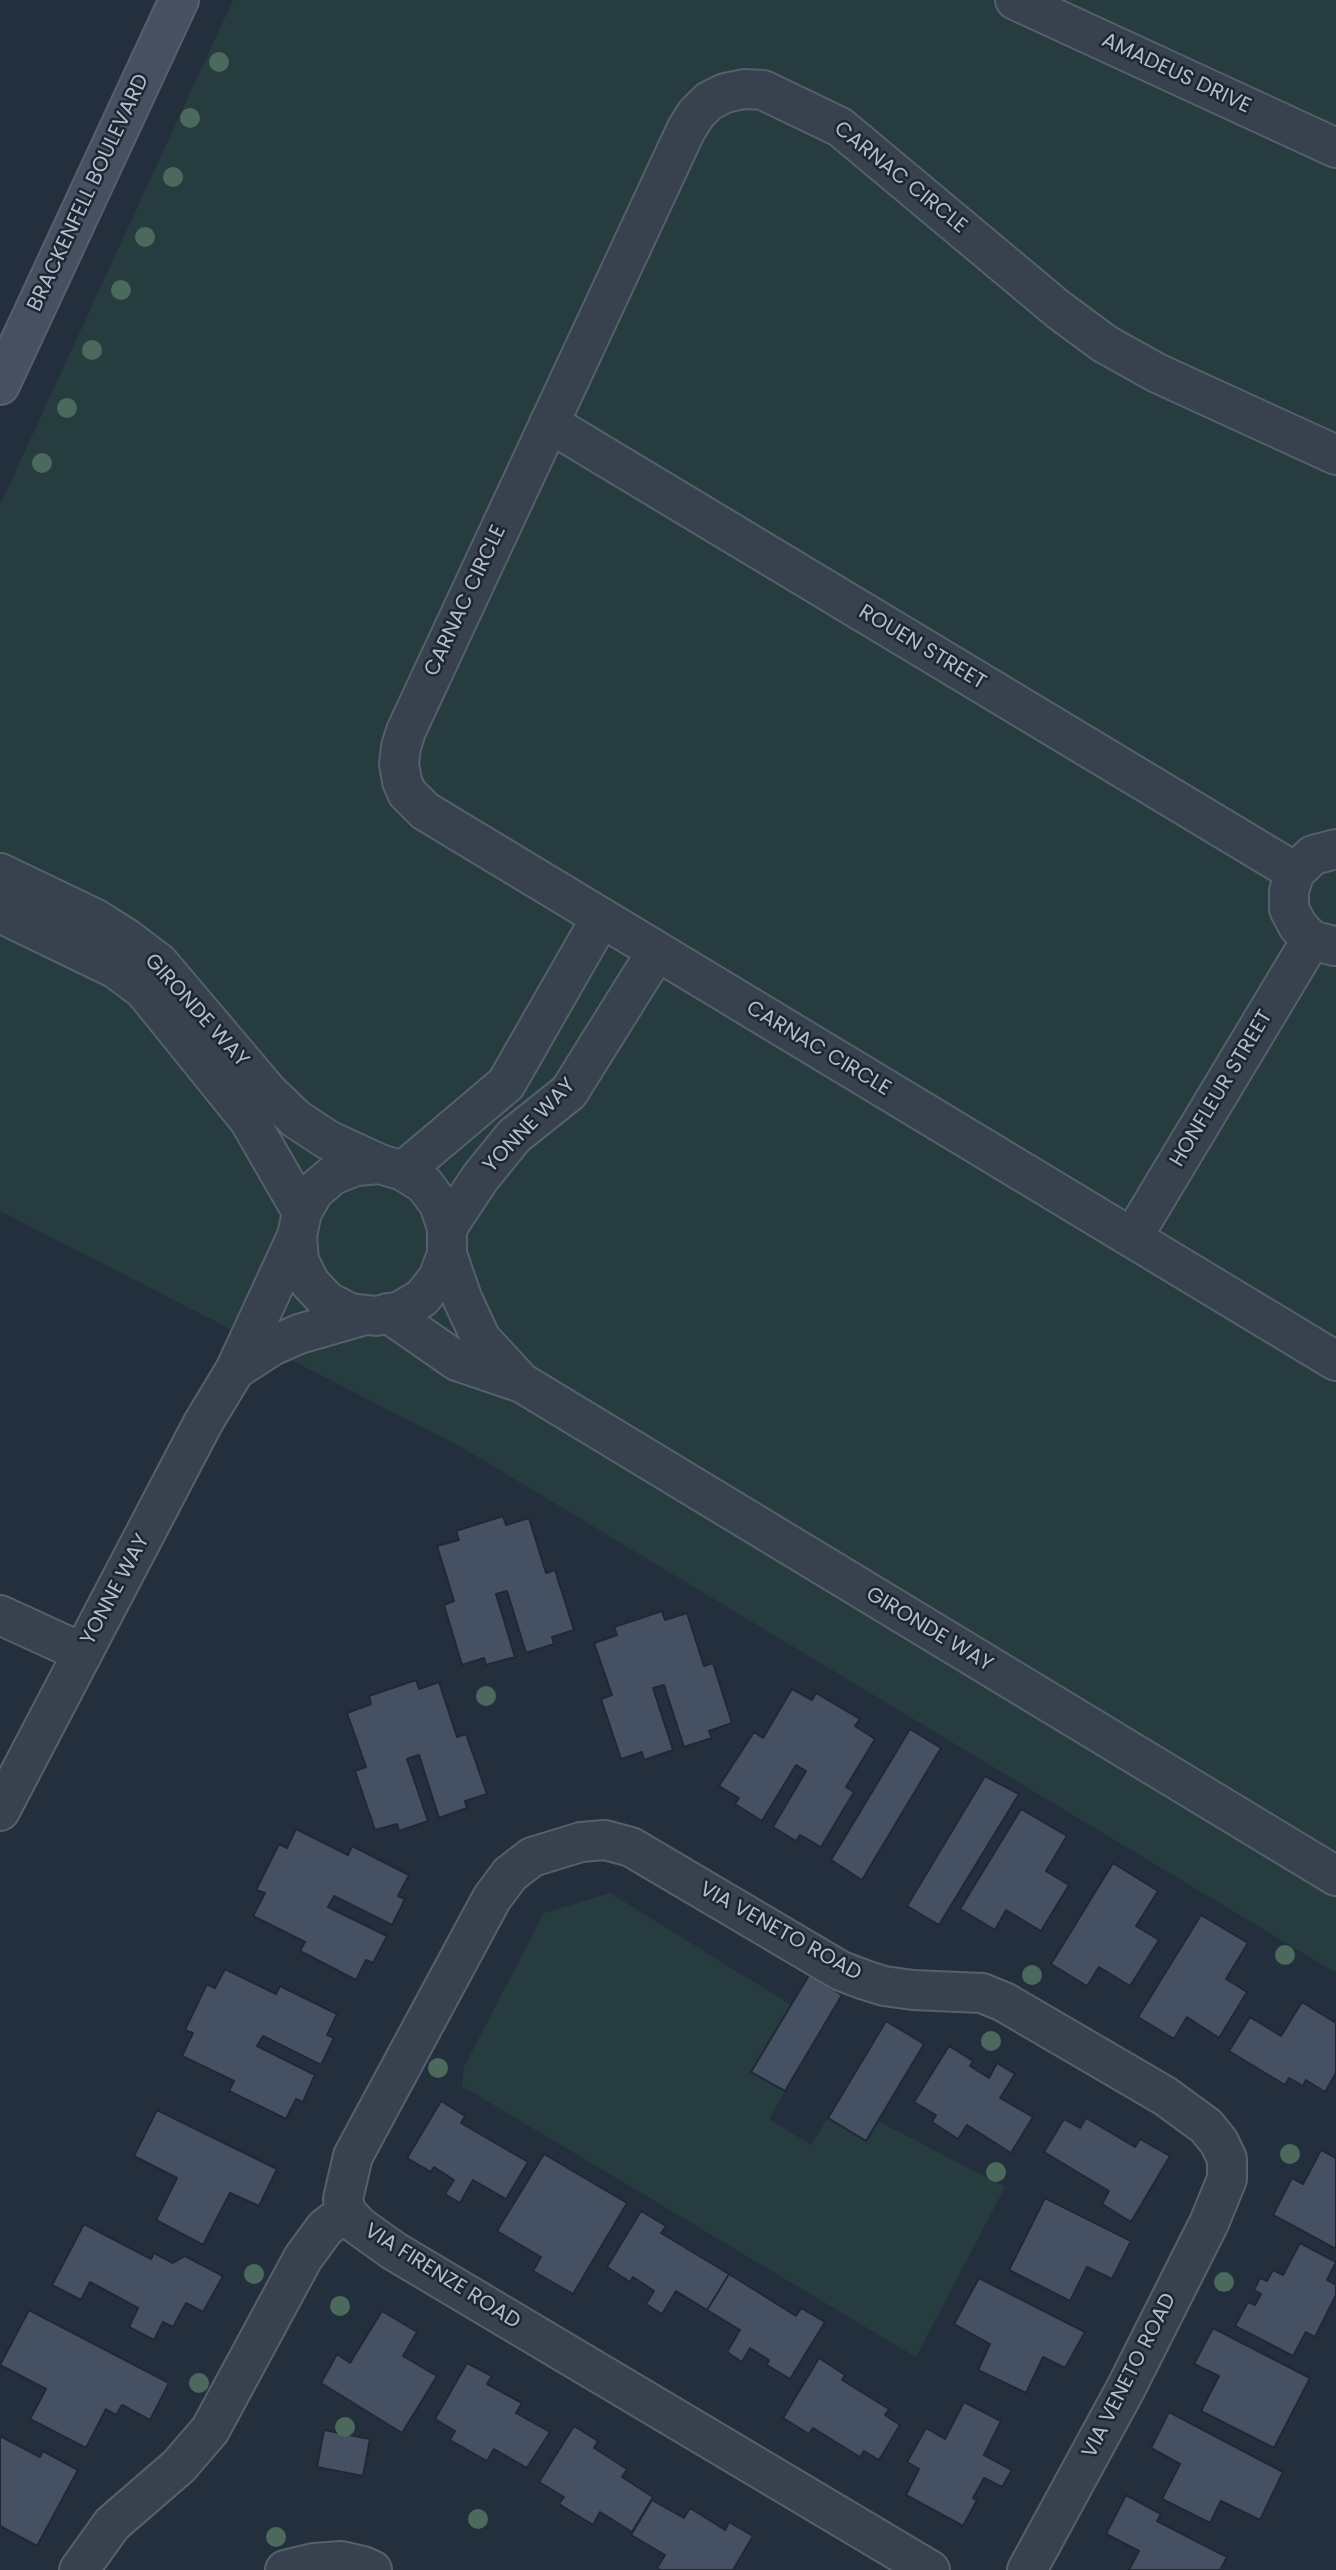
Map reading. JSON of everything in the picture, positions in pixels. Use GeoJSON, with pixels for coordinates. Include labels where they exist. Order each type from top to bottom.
{"type":"FeatureCollection","features":[{"type":"Feature","properties":{"kind":"street","name":"BRACKENFELL BOULEVARD"},"geometry":{"type":"LineString","coordinates":[[0,386],[179,0]]}},
{"type":"Feature","properties":{"kind":"street","name":"AMADEUS DRIVE"},"geometry":{"type":"LineString","coordinates":[[1015,0],[1336,148]]}},
{"type":"Feature","properties":{"kind":"street","name":"CARNAC CIRCLE"},"geometry":{"type":"LineString","coordinates":[[1336,455],[1157,373],[1105,344],[1059,310],[840,127],[763,90],[744,89],[725,93],[709,101],[691,121],[406,731],[399,764],[407,793],[425,811],[1336,1361]]}},
{"type":"Feature","properties":{"kind":"street","name":"ROUEN STREET"},"geometry":{"type":"LineString","coordinates":[[549,423],[1295,872]]}},
{"type":"Feature","properties":{"kind":"street"},"geometry":{"type":"LineString","coordinates":[[1324,943],[1297,926],[1289,909],[1289,891],[1295,872],[1313,855],[1336,849]]}},
{"type":"Feature","properties":{"kind":"street","name":"GIRONDE WAY"},"geometry":{"type":"LineString","coordinates":[[0,873],[96,919],[126,938],[159,963],[269,1093],[296,1119],[328,1140],[391,1168]]}},
{"type":"Feature","properties":{"kind":"street","name":"GIRONDE WAY"},"geometry":{"type":"LineString","coordinates":[[0,913],[105,963],[144,990],[249,1120],[299,1224]]}},
{"type":"Feature","properties":{"kind":"street"},"geometry":{"type":"LineString","coordinates":[[391,1168],[506,1084],[601,918]]}},
{"type":"Feature","properties":{"kind":"street","name":"HONFLEUR STREET"},"geometry":{"type":"LineString","coordinates":[[1132,1238],[1324,943]]}},
{"type":"Feature","properties":{"kind":"street","name":"YONNE WAY"},"geometry":{"type":"LineString","coordinates":[[447,1241],[480,1178],[514,1136],[569,1092],[657,951]]}},
{"type":"Feature","properties":{"kind":"street"},"geometry":{"type":"LineString","coordinates":[[447,1241],[438,1278],[422,1298],[400,1311],[350,1313],[327,1301],[310,1283],[299,1261],[299,1224],[314,1191],[333,1175],[356,1166],[391,1168],[424,1184],[439,1204],[461,1298],[481,1339],[522,1383]]}},
{"type":"Feature","properties":{"kind":"street","name":"YONNE WAY"},"geometry":{"type":"LineString","coordinates":[[0,1811],[203,1423],[235,1370],[299,1224]]}},
{"type":"Feature","properties":{"kind":"street"},"geometry":{"type":"LineString","coordinates":[[376,1314],[457,1361],[522,1383]]}},
{"type":"Feature","properties":{"kind":"street","name":"YONNE WAY"},"geometry":{"type":"LineString","coordinates":[[235,1370],[272,1346],[299,1334],[376,1314]]}},
{"type":"Feature","properties":{"kind":"street","name":"GIRONDE WAY"},"geometry":{"type":"LineString","coordinates":[[522,1383],[1336,1876]]}},
{"type":"Feature","properties":{"kind":"street"},"geometry":{"type":"LineString","coordinates":[[0,1615],[83,1653]]}},
{"type":"Feature","properties":{"kind":"street","name":"VIA VENETO ROAD"},"geometry":{"type":"LineString","coordinates":[[346,2212],[343,2199],[353,2156],[492,1898],[510,1874],[532,1857],[581,1842],[605,1840],[631,1847],[841,1971],[884,1986],[982,1993],[1004,2002],[1165,2096],[1206,2126],[1219,2142],[1227,2159],[1227,2179],[1209,2223],[1126,2388],[1027,2570]]}},
{"type":"Feature","properties":{"kind":"street","name":"VIA FIRENZE ROAD"},"geometry":{"type":"LineString","coordinates":[[79,2570],[112,2524],[179,2466],[210,2430],[303,2258],[325,2228],[346,2212],[359,2226],[394,2251],[930,2570]]}},
{"type":"Feature","properties":{"kind":"street"},"geometry":{"type":"LineString","coordinates":[[285,2570],[314,2563],[341,2561],[372,2570]]}},
{"type":"Feature","properties":{"kind":"green space"},"geometry":{"type":"Polygon","coordinates":[[[233,0],[1336,0],[1336,1973],[463,1448],[0,1211],[0,505],[233,0]]]}},
{"type":"Feature","properties":{"kind":"green space"},"geometry":{"type":"Polygon","coordinates":[[[610,1893],[791,2005],[752,2072],[785,2091],[769,2119],[811,2145],[828,2118],[866,2141],[878,2121],[1005,2187],[916,2357],[462,2086],[464,2067],[544,1913],[610,1893]]]}},
{"type":"Feature","properties":{"kind":"building"},"geometry":{"type":"Polygon","coordinates":[[[503,1516],[506,1525],[529,1518],[546,1573],[555,1570],[574,1630],[552,1637],[554,1644],[526,1653],[507,1591],[496,1594],[515,1657],[486,1665],[484,1658],[462,1665],[444,1605],[454,1601],[437,1546],[459,1540],[456,1531],[503,1516]]]}},
{"type":"Feature","properties":{"kind":"building"},"geometry":{"type":"Polygon","coordinates":[[[662,1611],[665,1620],[687,1613],[704,1666],[713,1663],[732,1723],[709,1731],[712,1738],[684,1747],[664,1685],[653,1688],[673,1750],[644,1760],[642,1752],[621,1759],[601,1699],[612,1695],[594,1643],[617,1635],[614,1627],[662,1611]]]}},
{"type":"Feature","properties":{"kind":"building"},"geometry":{"type":"Polygon","coordinates":[[[416,1680],[419,1689],[439,1682],[457,1737],[466,1734],[487,1794],[465,1801],[467,1808],[439,1818],[419,1755],[407,1759],[428,1821],[399,1831],[397,1824],[375,1830],[355,1771],[366,1767],[347,1713],[371,1704],[369,1696],[416,1680]]]}},
{"type":"Feature","properties":{"kind":"building"},"geometry":{"type":"Polygon","coordinates":[[[792,1689],[812,1700],[816,1693],[860,1719],[855,1726],[875,1739],[846,1787],[854,1792],[821,1847],[800,1835],[796,1841],[773,1827],[806,1771],[796,1765],[762,1821],[735,1804],[739,1798],[719,1786],[754,1732],[763,1738],[792,1689]]]}},
{"type":"Feature","properties":{"kind":"building"},"geometry":{"type":"Polygon","coordinates":[[[910,1729],[941,1748],[862,1880],[831,1860],[910,1729]]]}},
{"type":"Feature","properties":{"kind":"building"},"geometry":{"type":"Polygon","coordinates":[[[985,1776],[1019,1794],[939,1925],[907,1906],[985,1776]]]}},
{"type":"Feature","properties":{"kind":"building"},"geometry":{"type":"Polygon","coordinates":[[[1021,1809],[1067,1836],[1046,1871],[1069,1885],[1041,1931],[1006,1910],[995,1930],[960,1909],[1021,1809]]]}},
{"type":"Feature","properties":{"kind":"building"},"geometry":{"type":"Polygon","coordinates":[[[296,1829],[348,1855],[352,1846],[409,1875],[398,1896],[405,1899],[392,1925],[334,1896],[328,1907],[387,1936],[373,1963],[366,1960],[356,1980],[300,1951],[305,1942],[253,1916],[265,1893],[256,1890],[279,1844],[287,1848],[296,1829]]]}},
{"type":"Feature","properties":{"kind":"building"},"geometry":{"type":"Polygon","coordinates":[[[1113,1863],[1158,1891],[1136,1926],[1159,1940],[1130,1986],[1099,1967],[1087,1986],[1051,1964],[1113,1863]]]}},
{"type":"Feature","properties":{"kind":"building"},"geometry":{"type":"Polygon","coordinates":[[[1201,1915],[1248,1943],[1226,1979],[1247,1992],[1219,2038],[1187,2017],[1174,2039],[1138,2017],[1201,1915]]]}},
{"type":"Feature","properties":{"kind":"building"},"geometry":{"type":"Polygon","coordinates":[[[225,1969],[276,1994],[280,1986],[337,2014],[327,2035],[334,2038],[321,2065],[263,2036],[257,2046],[315,2075],[303,2102],[296,2099],[286,2119],[229,2091],[234,2081],[182,2056],[193,2033],[185,2030],[207,1984],[215,1988],[225,1969]]]}},
{"type":"Feature","properties":{"kind":"building"},"geometry":{"type":"Polygon","coordinates":[[[809,1975],[842,1995],[785,2091],[751,2072],[809,1975]]]}},
{"type":"Feature","properties":{"kind":"building"},"geometry":{"type":"Polygon","coordinates":[[[1302,2002],[1336,2023],[1336,2073],[1325,2092],[1306,2080],[1303,2086],[1289,2078],[1285,2085],[1229,2051],[1250,2017],[1281,2036],[1302,2002]]]}},
{"type":"Feature","properties":{"kind":"building"},"geometry":{"type":"Polygon","coordinates":[[[886,2021],[924,2044],[866,2141],[828,2118],[886,2021]]]}},
{"type":"Feature","properties":{"kind":"building"},"geometry":{"type":"Polygon","coordinates":[[[949,2046],[973,2061],[970,2066],[989,2078],[997,2063],[1015,2074],[1000,2098],[1033,2117],[1011,2153],[967,2125],[958,2139],[932,2122],[936,2115],[914,2102],[949,2046]]]}},
{"type":"Feature","properties":{"kind":"building"},"geometry":{"type":"Polygon","coordinates":[[[441,2101],[465,2116],[461,2123],[528,2162],[506,2199],[473,2180],[460,2203],[445,2194],[454,2180],[434,2167],[431,2172],[407,2158],[441,2101]]]}},
{"type":"Feature","properties":{"kind":"building"},"geometry":{"type":"Polygon","coordinates":[[[157,2110],[277,2169],[259,2206],[230,2193],[203,2245],[156,2220],[177,2178],[134,2156],[157,2110]]]}},
{"type":"Feature","properties":{"kind":"building"},"geometry":{"type":"Polygon","coordinates":[[[1086,2118],[1135,2147],[1140,2139],[1170,2156],[1131,2222],[1102,2204],[1109,2191],[1044,2152],[1064,2119],[1080,2128],[1086,2118]]]}},
{"type":"Feature","properties":{"kind":"building"},"geometry":{"type":"Polygon","coordinates":[[[1321,2150],[1336,2158],[1336,2249],[1273,2215],[1292,2178],[1303,2184],[1321,2150]]]}},
{"type":"Feature","properties":{"kind":"building"},"geometry":{"type":"Polygon","coordinates":[[[544,2154],[627,2203],[573,2294],[533,2271],[541,2257],[497,2231],[544,2154]]]}},
{"type":"Feature","properties":{"kind":"building"},"geometry":{"type":"Polygon","coordinates":[[[1045,2198],[1131,2241],[1112,2279],[1087,2267],[1070,2301],[1009,2270],[1045,2198]]]}},
{"type":"Feature","properties":{"kind":"building"},"geometry":{"type":"Polygon","coordinates":[[[641,2211],[666,2226],[661,2233],[729,2274],[707,2310],[676,2291],[662,2314],[646,2304],[654,2291],[633,2277],[630,2282],[607,2267],[641,2211]]]}},
{"type":"Feature","properties":{"kind":"building"},"geometry":{"type":"Polygon","coordinates":[[[84,2224],[151,2259],[154,2253],[173,2263],[185,2256],[223,2276],[203,2312],[186,2303],[173,2327],[163,2322],[154,2340],[129,2327],[138,2308],[90,2282],[81,2300],[52,2285],[84,2224]]]}},
{"type":"Feature","properties":{"kind":"building"},"geometry":{"type":"Polygon","coordinates":[[[1300,2243],[1336,2262],[1327,2280],[1336,2285],[1336,2295],[1315,2337],[1306,2332],[1293,2356],[1235,2326],[1248,2302],[1255,2305],[1261,2294],[1254,2290],[1260,2278],[1267,2281],[1273,2270],[1283,2275],[1300,2243]]]}},
{"type":"Feature","properties":{"kind":"building"},"geometry":{"type":"Polygon","coordinates":[[[729,2274],[796,2316],[801,2308],[825,2322],[790,2379],[767,2365],[769,2360],[750,2348],[742,2362],[727,2352],[740,2330],[707,2310],[729,2274]]]}},
{"type":"Feature","properties":{"kind":"building"},"geometry":{"type":"Polygon","coordinates":[[[979,2278],[1085,2332],[1065,2368],[1043,2357],[1026,2393],[978,2370],[990,2344],[954,2324],[979,2278]]]}},
{"type":"Feature","properties":{"kind":"building"},"geometry":{"type":"Polygon","coordinates":[[[29,2310],[169,2383],[150,2420],[122,2405],[116,2415],[106,2409],[86,2448],[30,2419],[46,2389],[0,2365],[29,2310]]]}},
{"type":"Feature","properties":{"kind":"building"},"geometry":{"type":"Polygon","coordinates":[[[382,2311],[417,2332],[403,2356],[437,2376],[402,2433],[321,2383],[337,2354],[350,2363],[382,2311]]]}},
{"type":"Feature","properties":{"kind":"building"},"geometry":{"type":"Polygon","coordinates":[[[1213,2328],[1310,2378],[1274,2448],[1201,2411],[1219,2376],[1194,2364],[1213,2328]]]}},
{"type":"Feature","properties":{"kind":"building"},"geometry":{"type":"Polygon","coordinates":[[[819,2358],[845,2375],[842,2380],[889,2409],[885,2415],[900,2425],[879,2460],[864,2451],[860,2457],[813,2428],[809,2434],[783,2418],[819,2358]]]}},
{"type":"Feature","properties":{"kind":"building"},"geometry":{"type":"Polygon","coordinates":[[[467,2363],[492,2376],[487,2384],[522,2403],[516,2413],[550,2432],[527,2468],[494,2449],[487,2461],[450,2440],[455,2431],[435,2419],[467,2363]]]}},
{"type":"Feature","properties":{"kind":"building"},"geometry":{"type":"Polygon","coordinates":[[[964,2402],[1001,2421],[984,2455],[1012,2470],[1002,2487],[984,2478],[973,2498],[977,2500],[963,2526],[906,2495],[919,2469],[907,2462],[926,2428],[945,2439],[964,2402]]]}},
{"type":"Feature","properties":{"kind":"building"},"geometry":{"type":"Polygon","coordinates":[[[1169,2412],[1283,2472],[1260,2520],[1221,2501],[1210,2523],[1162,2499],[1180,2464],[1151,2448],[1169,2412]]]}},
{"type":"Feature","properties":{"kind":"building"},"geometry":{"type":"Polygon","coordinates":[[[574,2426],[598,2441],[594,2448],[627,2469],[622,2477],[653,2497],[632,2532],[600,2512],[593,2525],[559,2504],[564,2497],[539,2482],[574,2426]]]}},
{"type":"Feature","properties":{"kind":"building"},"geometry":{"type":"Polygon","coordinates":[[[324,2430],[370,2439],[363,2476],[317,2467],[324,2430]]]}},
{"type":"Feature","properties":{"kind":"building"},"geometry":{"type":"Polygon","coordinates":[[[0,2436],[40,2457],[43,2451],[78,2470],[37,2546],[0,2526],[0,2436]]]}},
{"type":"Feature","properties":{"kind":"building"},"geometry":{"type":"Polygon","coordinates":[[[1126,2495],[1161,2514],[1157,2521],[1227,2557],[1220,2570],[1129,2570],[1139,2551],[1106,2534],[1126,2495]]]}},
{"type":"Feature","properties":{"kind":"building"},"geometry":{"type":"Polygon","coordinates":[[[652,2500],[684,2518],[690,2508],[725,2530],[729,2522],[753,2536],[733,2570],[660,2570],[657,2568],[665,2555],[631,2535],[652,2500]]]}}]}
